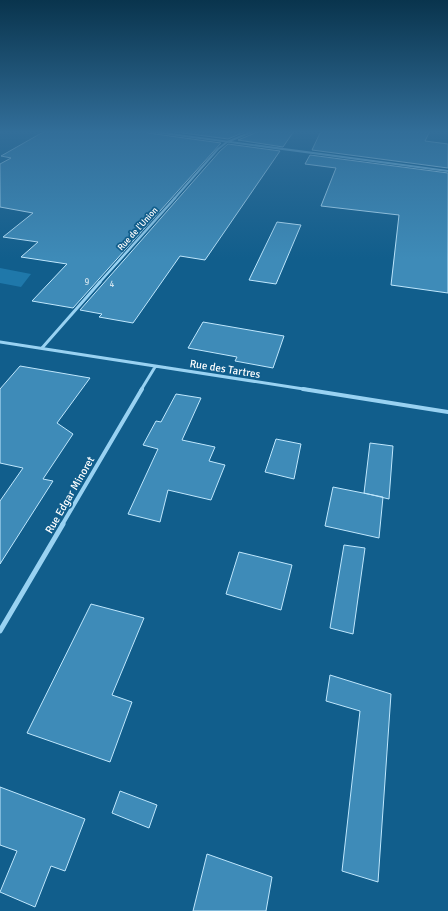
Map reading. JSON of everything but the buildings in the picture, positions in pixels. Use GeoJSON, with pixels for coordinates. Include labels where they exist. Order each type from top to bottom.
{"type":"FeatureCollection","features":[{"type":"Feature","properties":{"kind":"street","name":"Rue de l'Union"},"geometry":{"type":"LineString","coordinates":[[42,348],[196,174]]}},
{"type":"Feature","properties":{"kind":"street","name":"Rue des Tartres"},"geometry":{"type":"LineString","coordinates":[[0,342],[448,412]]}},
{"type":"Feature","properties":{"kind":"street","name":"Rue Edgar Minoret"},"geometry":{"type":"LineString","coordinates":[[0,631],[155,367]]}},
{"type":"Feature","properties":{"kind":"shaded area"},"geometry":{"type":"Polygon","coordinates":[[[0,268],[31,274],[21,287],[0,283],[0,268]]]}}]}
